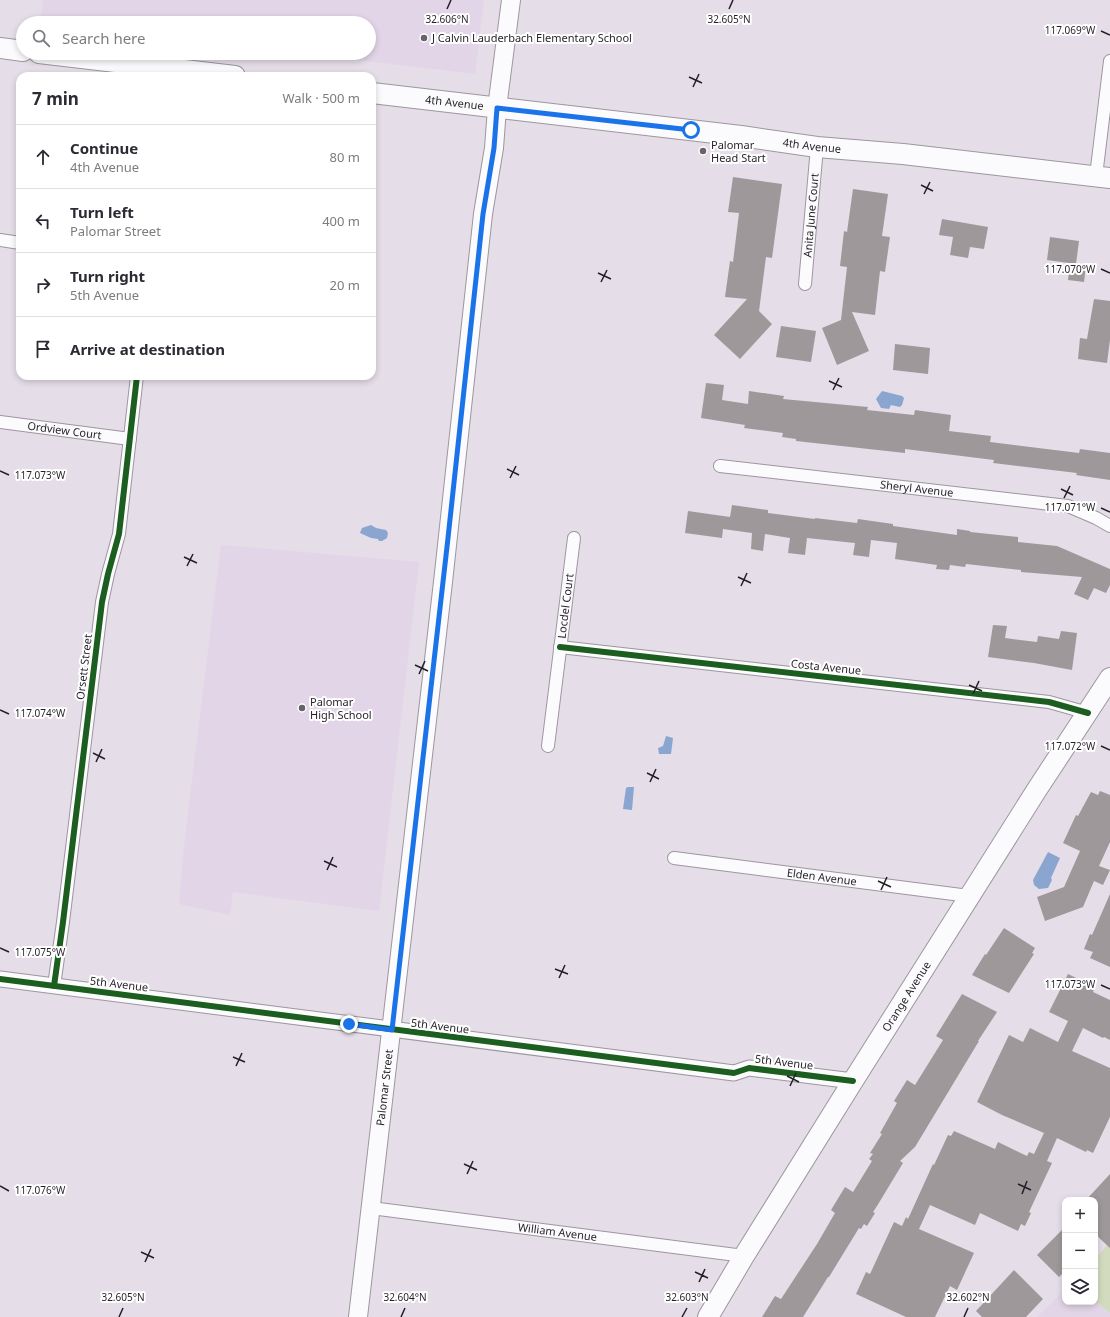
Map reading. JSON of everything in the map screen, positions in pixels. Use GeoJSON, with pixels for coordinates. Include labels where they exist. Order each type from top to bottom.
{"type":"FeatureCollection","features":[{"type":"Feature","properties":{"kind":"main road","name":"Palomar Street"},"geometry":{"type":"LineString","coordinates":[[358,1317],[392,1030],[483,214],[494,148],[497,108],[511,0]]}},
{"type":"Feature","properties":{"kind":"main road"},"geometry":{"type":"LineString","coordinates":[[0,48],[16,50]]}},
{"type":"Feature","properties":{"kind":"main road"},"geometry":{"type":"LineString","coordinates":[[86,60],[166,72]]}},
{"type":"Feature","properties":{"kind":"main road","name":"4th Avenue"},"geometry":{"type":"LineString","coordinates":[[376,93],[741,136],[817,147],[903,154],[1103,177]]}},
{"type":"Feature","properties":{"kind":"main road","name":"Orange Avenue"},"geometry":{"type":"LineString","coordinates":[[708,1317],[744,1256],[853,1081],[1110,678]]}},
{"type":"Feature","properties":{"kind":"street"},"geometry":{"type":"LineString","coordinates":[[1103,177],[1110,61]]}},
{"type":"Feature","properties":{"kind":"street","name":"Anita June Court"},"geometry":{"type":"LineString","coordinates":[[805,284],[817,147]]}},
{"type":"Feature","properties":{"kind":"street"},"geometry":{"type":"LineString","coordinates":[[0,240],[16,242]]}},
{"type":"Feature","properties":{"kind":"street","name":"Orsett Street"},"geometry":{"type":"LineString","coordinates":[[54,986],[64,922],[102,602],[119,534],[137,380]]}},
{"type":"Feature","properties":{"kind":"street","name":"Ordview Court"},"geometry":{"type":"LineString","coordinates":[[0,422],[130,438]]}},
{"type":"Feature","properties":{"kind":"street","name":"Sheryl Avenue"},"geometry":{"type":"LineString","coordinates":[[720,466],[1068,506],[1096,518],[1110,526]]}},
{"type":"Feature","properties":{"kind":"street","name":"Locdel Court"},"geometry":{"type":"LineString","coordinates":[[548,746],[574,538]]}},
{"type":"Feature","properties":{"kind":"street","name":"Costa Avenue"},"geometry":{"type":"LineString","coordinates":[[560,648],[1049,702],[1088,713]]}},
{"type":"Feature","properties":{"kind":"street","name":"Elden Avenue"},"geometry":{"type":"LineString","coordinates":[[674,858],[970,896]]}},
{"type":"Feature","properties":{"kind":"street","name":"5th Avenue"},"geometry":{"type":"LineString","coordinates":[[0,979],[734,1073],[749,1068],[853,1081]]}},
{"type":"Feature","properties":{"kind":"street","name":"William Avenue"},"geometry":{"type":"LineString","coordinates":[[371,1208],[744,1256]]}},
{"type":"Feature","properties":{"kind":"shaded area","name":"J Calvin Lauderbach Elementary School"},"geometry":{"type":"Polygon","coordinates":[[[43,0],[484,0],[475,74],[358,60],[376,60],[376,16],[41,16],[43,0]]]}},
{"type":"Feature","properties":{"kind":"shaded area","name":"Palomar High School"},"geometry":{"type":"Polygon","coordinates":[[[221,545],[419,562],[379,911],[233,892],[230,915],[179,904],[183,854],[221,545]]]}},
{"type":"Feature","properties":{"kind":"shaded area"},"geometry":{"type":"Polygon","coordinates":[[[1062,1293],[1062,1305],[1098,1305],[1098,1303],[1110,1313],[1110,1317],[1037,1317],[1062,1293]]]}},
{"type":"Feature","properties":{"kind":"green space"},"geometry":{"type":"Polygon","coordinates":[[[1110,1242],[1110,1313],[1098,1303],[1098,1256],[1110,1242]]]}},
{"type":"Feature","properties":{"kind":"water"},"geometry":{"type":"Polygon","coordinates":[[[882,391],[902,396],[904,398],[902,405],[900,407],[891,405],[889,409],[881,408],[876,399],[882,391]]]}},
{"type":"Feature","properties":{"kind":"water"},"geometry":{"type":"Polygon","coordinates":[[[371,525],[376,528],[386,530],[388,533],[387,538],[379,541],[378,539],[371,538],[360,533],[362,528],[371,525]]]}},
{"type":"Feature","properties":{"kind":"water"},"geometry":{"type":"Polygon","coordinates":[[[666,736],[673,738],[671,754],[659,754],[658,748],[663,746],[666,736]]]}},
{"type":"Feature","properties":{"kind":"water"},"geometry":{"type":"Polygon","coordinates":[[[634,787],[632,810],[623,809],[626,788],[634,787]]]}},
{"type":"Feature","properties":{"kind":"water"},"geometry":{"type":"Polygon","coordinates":[[[1048,852],[1060,858],[1048,888],[1039,889],[1034,885],[1033,880],[1048,852]]]}},
{"type":"Feature","properties":{"kind":"building"},"geometry":{"type":"Polygon","coordinates":[[[733,177],[782,184],[772,258],[766,257],[759,311],[772,324],[740,359],[714,335],[747,299],[725,297],[730,261],[733,262],[739,213],[728,212],[733,177]]]}},
{"type":"Feature","properties":{"kind":"building"},"geometry":{"type":"Polygon","coordinates":[[[853,189],[888,194],[882,236],[890,237],[885,272],[880,271],[875,315],[852,312],[869,351],[837,365],[822,328],[841,320],[847,267],[840,266],[844,231],[847,232],[853,189]]]}},
{"type":"Feature","properties":{"kind":"building"},"geometry":{"type":"Polygon","coordinates":[[[942,219],[988,227],[984,249],[970,247],[968,258],[950,255],[953,237],[939,235],[942,219]]]}},
{"type":"Feature","properties":{"kind":"building"},"geometry":{"type":"Polygon","coordinates":[[[1050,237],[1079,241],[1076,264],[1047,260],[1050,237]]]}},
{"type":"Feature","properties":{"kind":"building"},"geometry":{"type":"Polygon","coordinates":[[[1070,264],[1086,266],[1084,282],[1068,280],[1070,264]]]}},
{"type":"Feature","properties":{"kind":"building"},"geometry":{"type":"Polygon","coordinates":[[[1094,299],[1110,301],[1110,340],[1107,363],[1078,359],[1080,338],[1087,339],[1094,299]]]}},
{"type":"Feature","properties":{"kind":"building"},"geometry":{"type":"Polygon","coordinates":[[[781,326],[816,331],[811,362],[776,357],[781,326]]]}},
{"type":"Feature","properties":{"kind":"building"},"geometry":{"type":"Polygon","coordinates":[[[895,344],[930,348],[928,374],[893,370],[895,344]]]}},
{"type":"Feature","properties":{"kind":"building"},"geometry":{"type":"Polygon","coordinates":[[[706,383],[724,385],[722,400],[748,404],[749,391],[784,396],[783,399],[868,407],[867,410],[914,415],[915,410],[951,415],[949,431],[991,436],[990,442],[1079,453],[1080,449],[1110,453],[1110,480],[1076,475],[1077,473],[993,463],[994,460],[905,449],[905,453],[796,441],[796,439],[782,437],[783,433],[744,428],[745,425],[701,418],[706,383]]]}},
{"type":"Feature","properties":{"kind":"building"},"geometry":{"type":"Polygon","coordinates":[[[732,505],[768,510],[768,513],[857,523],[858,519],[893,524],[893,526],[957,535],[957,529],[970,532],[1018,537],[1018,542],[1057,546],[1110,569],[1110,585],[1106,593],[1094,588],[1088,600],[1074,594],[1082,577],[1021,572],[1021,570],[966,564],[965,567],[950,565],[949,570],[936,569],[937,565],[895,559],[897,543],[871,540],[869,557],[853,555],[855,543],[807,538],[805,555],[788,553],[790,538],[765,534],[763,551],[751,549],[752,533],[723,529],[722,538],[685,533],[688,511],[730,517],[732,505]]]}},
{"type":"Feature","properties":{"kind":"building"},"geometry":{"type":"Polygon","coordinates":[[[993,625],[1007,626],[1005,638],[1037,642],[1038,636],[1059,639],[1061,631],[1077,633],[1072,670],[988,657],[993,625]]]}},
{"type":"Feature","properties":{"kind":"building"},"geometry":{"type":"Polygon","coordinates":[[[1100,791],[1110,795],[1110,842],[1099,866],[1110,870],[1103,885],[1094,881],[1083,907],[1045,921],[1037,897],[1064,887],[1080,851],[1063,843],[1076,815],[1078,816],[1091,792],[1098,795],[1100,791]]]}},
{"type":"Feature","properties":{"kind":"building"},"geometry":{"type":"Polygon","coordinates":[[[1110,894],[1110,967],[1090,958],[1093,952],[1084,949],[1090,934],[1092,935],[1110,894]]]}},
{"type":"Feature","properties":{"kind":"building"},"geometry":{"type":"Polygon","coordinates":[[[1004,928],[1035,948],[1032,953],[1034,954],[1009,993],[972,975],[1004,928]]]}},
{"type":"Feature","properties":{"kind":"building"},"geometry":{"type":"Polygon","coordinates":[[[1068,974],[1095,987],[1093,992],[1110,1000],[1110,1040],[1083,1028],[1072,1051],[1110,1068],[1110,1117],[1093,1153],[1087,1150],[1086,1152],[1057,1138],[1047,1161],[1052,1163],[1029,1212],[1031,1213],[1025,1226],[1021,1224],[1018,1231],[980,1213],[975,1225],[930,1205],[919,1229],[974,1253],[957,1290],[950,1286],[935,1317],[906,1317],[856,1294],[866,1272],[870,1274],[894,1222],[902,1226],[906,1217],[908,1219],[948,1135],[951,1136],[954,1131],[995,1149],[998,1142],[1027,1156],[1029,1152],[1034,1154],[1044,1133],[1002,1115],[977,1102],[1009,1035],[1023,1042],[1030,1028],[1058,1042],[1068,1021],[1049,1012],[1068,974]]]}},
{"type":"Feature","properties":{"kind":"building"},"geometry":{"type":"Polygon","coordinates":[[[962,994],[997,1012],[915,1147],[900,1161],[903,1163],[873,1212],[875,1213],[867,1226],[864,1224],[861,1229],[859,1228],[803,1317],[762,1317],[775,1296],[781,1299],[817,1244],[835,1213],[831,1210],[845,1187],[853,1192],[872,1161],[869,1159],[873,1154],[870,1153],[882,1134],[880,1133],[897,1103],[894,1101],[907,1080],[915,1085],[943,1040],[936,1036],[962,994]]]}},
{"type":"Feature","properties":{"kind":"building"},"geometry":{"type":"Polygon","coordinates":[[[1110,1174],[1110,1248],[1098,1237],[1098,1197],[1089,1197],[1110,1174]]]}},
{"type":"Feature","properties":{"kind":"building"},"geometry":{"type":"Polygon","coordinates":[[[1062,1230],[1062,1274],[1059,1277],[1037,1255],[1062,1230]]]}},
{"type":"Feature","properties":{"kind":"building"},"geometry":{"type":"Polygon","coordinates":[[[1014,1270],[1043,1299],[1026,1317],[982,1317],[976,1311],[1014,1270]]]}},
{"type":"Feature","properties":{"kind":"cycle path"},"geometry":{"type":"LineString","coordinates":[[54,986],[102,602],[119,534],[137,380]]}},
{"type":"Feature","properties":{"kind":"cycle path"},"geometry":{"type":"LineString","coordinates":[[560,647],[1049,702],[1088,713]]}},
{"type":"Feature","properties":{"kind":"cycle path"},"geometry":{"type":"LineString","coordinates":[[0,979],[734,1073],[749,1068],[853,1081]]}},
{"type":"Feature","properties":{"kind":"place","name":"J Calvin Lauderbach Elementary School"},"geometry":{"type":"Point","coordinates":[424,38]}},
{"type":"Feature","properties":{"kind":"place","name":"Palomar Head Start"},"geometry":{"type":"Point","coordinates":[703,151]}},
{"type":"Feature","properties":{"kind":"place","name":"Palomar High School"},"geometry":{"type":"Point","coordinates":[302,708]}},
{"type":"Feature","properties":{"kind":"route"},"geometry":{"type":"LineString","coordinates":[[349,1024],[392,1030],[448,538],[471,319],[483,214],[494,148],[497,108],[691,130]]}}]}
